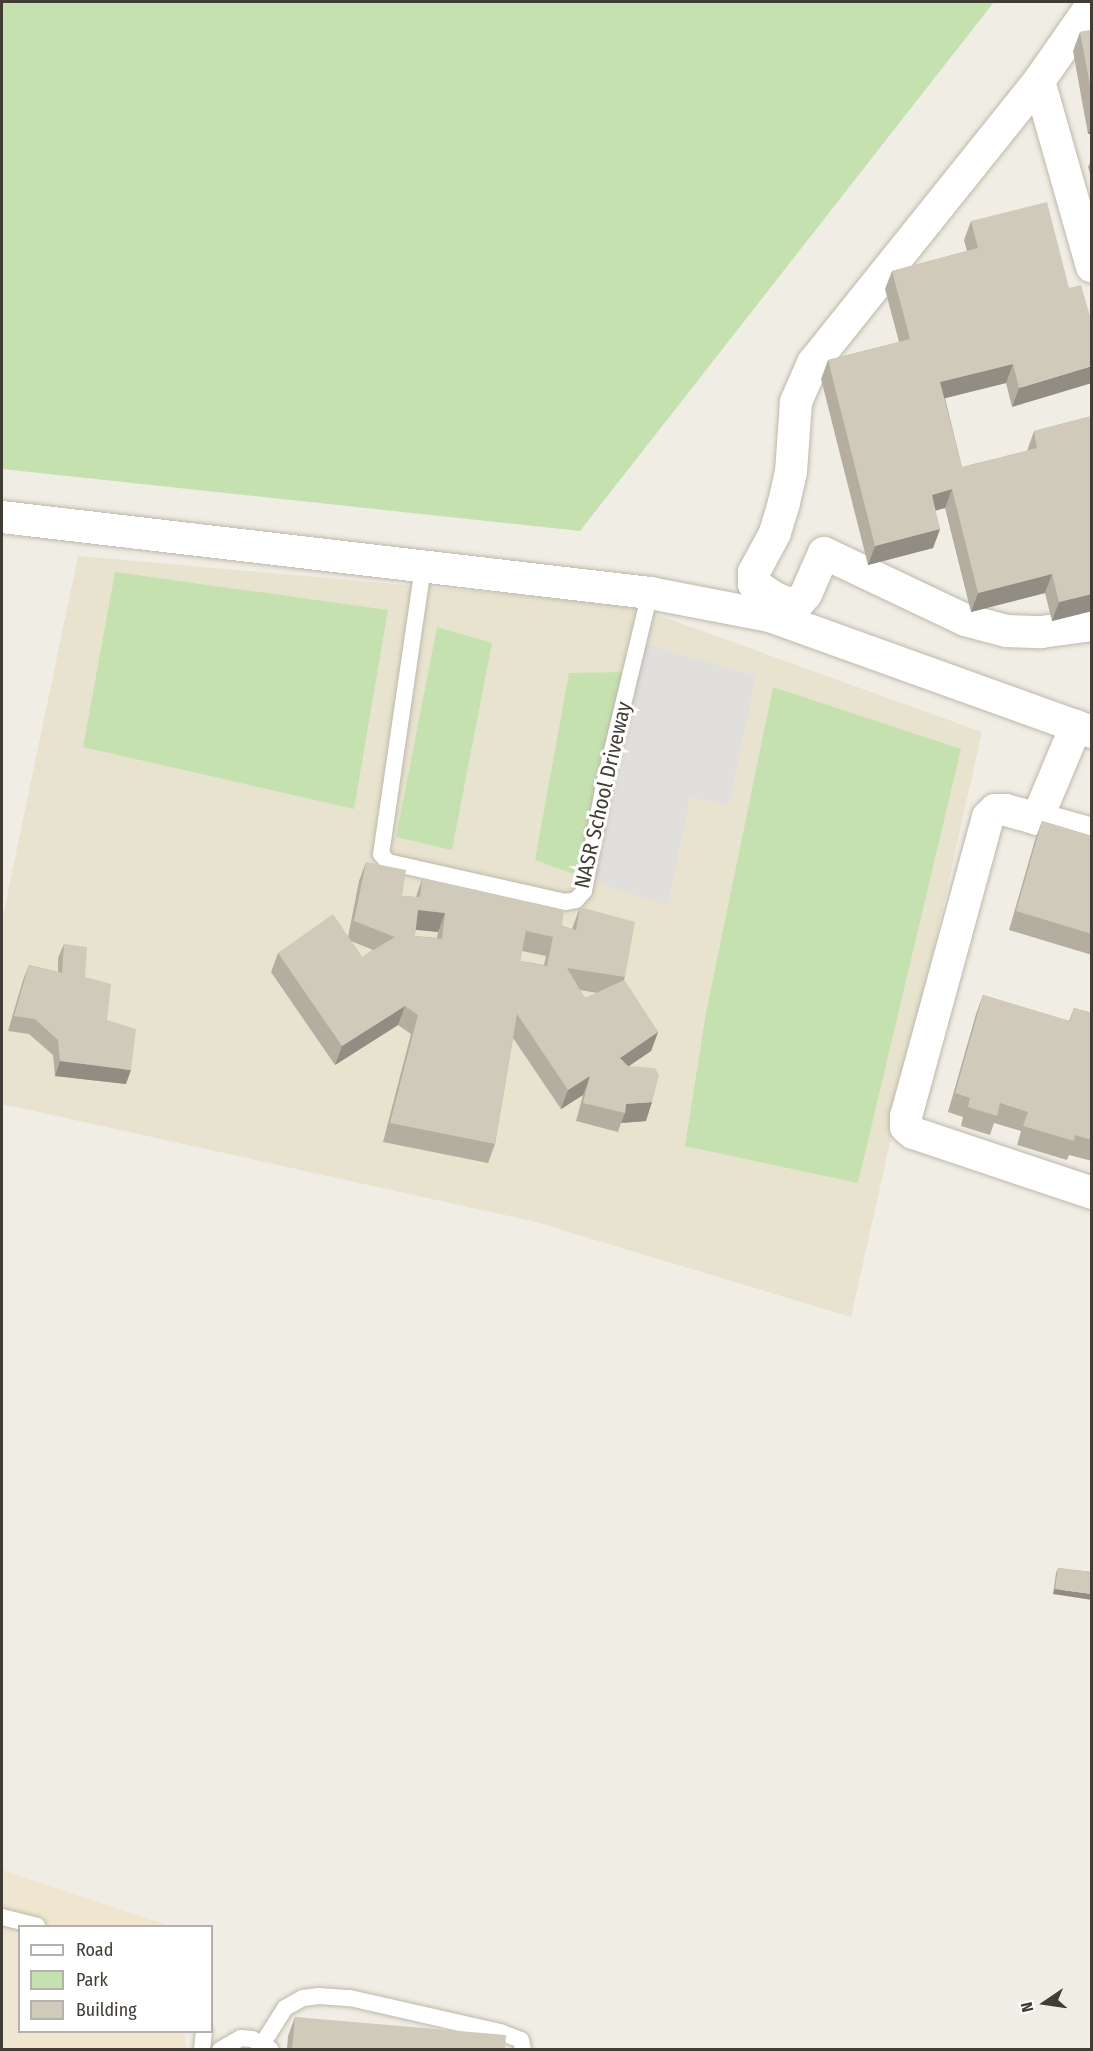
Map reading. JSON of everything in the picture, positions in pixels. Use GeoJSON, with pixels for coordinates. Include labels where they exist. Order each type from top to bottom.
{"type":"FeatureCollection","features":[{"type":"Feature","properties":{"kind":"street"},"geometry":{"type":"LineString","coordinates":[[773,607],[754,584],[754,572],[775,533],[784,503],[791,472],[796,402],[813,363],[1039,81],[1092,5]]}},
{"type":"Feature","properties":{"kind":"street"},"geometry":{"type":"LineString","coordinates":[[1039,81],[1092,267]]}},
{"type":"Feature","properties":{"kind":"street"},"geometry":{"type":"LineString","coordinates":[[2,517],[773,607],[1084,729],[1037,819]]}},
{"type":"Feature","properties":{"kind":"street"},"geometry":{"type":"LineString","coordinates":[[773,607],[790,604],[806,594],[824,553],[965,620],[1007,631],[1041,632],[1092,625]]}},
{"type":"Feature","properties":{"kind":"street"},"geometry":{"type":"LineString","coordinates":[[1092,834],[1006,810],[995,810],[988,817],[906,1116],[906,1127],[913,1133],[1092,1193]]}},
{"type":"Feature","properties":{"kind":"lane","name":"NASR School Driveway"},"geometry":{"type":"LineString","coordinates":[[423,567],[381,854],[388,862],[566,902],[576,900],[584,891],[604,783],[650,593]]}},
{"type":"Feature","properties":{"kind":"lane"},"geometry":{"type":"LineString","coordinates":[[2,1917],[33,1925]]}},
{"type":"Feature","properties":{"kind":"lane"},"geometry":{"type":"LineString","coordinates":[[220,2049],[241,2038],[267,2046],[285,2008],[303,1998],[320,1996],[350,1998],[500,2032],[521,2040],[523,2049]]}},
{"type":"Feature","properties":{"kind":"lane"},"geometry":{"type":"LineString","coordinates":[[202,2049],[204,2033]]}},
{"type":"Feature","properties":{"kind":"shaded area"},"geometry":{"type":"Polygon","coordinates":[[[78,556],[630,605],[982,732],[851,1317],[532,1221],[2,1104],[2,920],[78,556]]]}},
{"type":"Feature","properties":{"kind":"shaded area"},"geometry":{"type":"Polygon","coordinates":[[[645,644],[756,676],[729,805],[690,797],[668,906],[594,881],[645,644]]]}},
{"type":"Feature","properties":{"kind":"shaded area"},"geometry":{"type":"Polygon","coordinates":[[[2,1870],[167,1925],[18,1925],[18,2033],[185,2033],[186,2049],[2,2050],[2,1870]]]}},
{"type":"Feature","properties":{"kind":"green space"},"geometry":{"type":"Polygon","coordinates":[[[2,2],[994,2],[580,531],[2,469],[2,2]]]}},
{"type":"Feature","properties":{"kind":"green space"},"geometry":{"type":"Polygon","coordinates":[[[115,572],[388,610],[354,809],[83,747],[115,572]]]}},
{"type":"Feature","properties":{"kind":"green space"},"geometry":{"type":"Polygon","coordinates":[[[437,627],[492,643],[452,850],[396,837],[437,627]]]}},
{"type":"Feature","properties":{"kind":"green space"},"geometry":{"type":"Polygon","coordinates":[[[625,672],[579,876],[535,860],[569,673],[625,672]]]}},
{"type":"Feature","properties":{"kind":"green space"},"geometry":{"type":"Polygon","coordinates":[[[773,687],[961,749],[858,1183],[685,1146],[706,1013],[773,687]]]}},
{"type":"Feature","properties":{"kind":"building"},"geometry":{"type":"Polygon","coordinates":[[[1092,30],[1092,96],[1080,32],[1092,30]]]}},
{"type":"Feature","properties":{"kind":"building"},"geometry":{"type":"Polygon","coordinates":[[[1047,202],[1069,288],[1081,285],[1092,323],[1092,366],[1019,388],[1013,364],[940,382],[962,467],[1037,448],[1034,431],[1092,416],[1092,594],[1059,602],[1052,574],[978,593],[952,489],[932,495],[940,529],[875,546],[828,360],[910,339],[892,271],[978,248],[971,221],[1047,202]]]}},
{"type":"Feature","properties":{"kind":"building"},"geometry":{"type":"Polygon","coordinates":[[[1042,821],[1092,836],[1092,934],[1016,911],[1042,821]]]}},
{"type":"Feature","properties":{"kind":"building"},"geometry":{"type":"Polygon","coordinates":[[[366,862],[406,870],[402,896],[420,897],[422,879],[564,910],[562,926],[576,930],[580,907],[635,922],[625,977],[567,968],[585,998],[624,980],[658,1032],[620,1058],[628,1066],[655,1068],[659,1075],[652,1102],[626,1104],[625,1113],[583,1103],[590,1076],[568,1090],[517,1014],[495,1144],[390,1123],[418,1015],[405,1006],[342,1046],[278,953],[333,914],[362,957],[395,937],[354,921],[366,862]],[[418,910],[415,936],[442,939],[445,913],[418,910]],[[526,931],[520,961],[547,966],[553,937],[526,931]]]}},
{"type":"Feature","properties":{"kind":"building"},"geometry":{"type":"Polygon","coordinates":[[[64,944],[87,947],[85,977],[111,984],[107,1020],[136,1029],[131,1070],[60,1061],[58,1040],[35,1019],[14,1016],[29,965],[62,973],[64,944]]]}},
{"type":"Feature","properties":{"kind":"building"},"geometry":{"type":"Polygon","coordinates":[[[983,995],[1070,1021],[1074,1008],[1092,1013],[1092,1140],[1075,1135],[1074,1141],[1023,1126],[1028,1112],[1000,1103],[997,1116],[968,1107],[970,1098],[955,1093],[983,995]]]}},
{"type":"Feature","properties":{"kind":"building"},"geometry":{"type":"Polygon","coordinates":[[[1058,1568],[1092,1572],[1092,1594],[1055,1589],[1058,1568]]]}},
{"type":"Feature","properties":{"kind":"building"},"geometry":{"type":"Polygon","coordinates":[[[295,2017],[506,2035],[505,2049],[292,2049],[295,2017]]]}}]}
